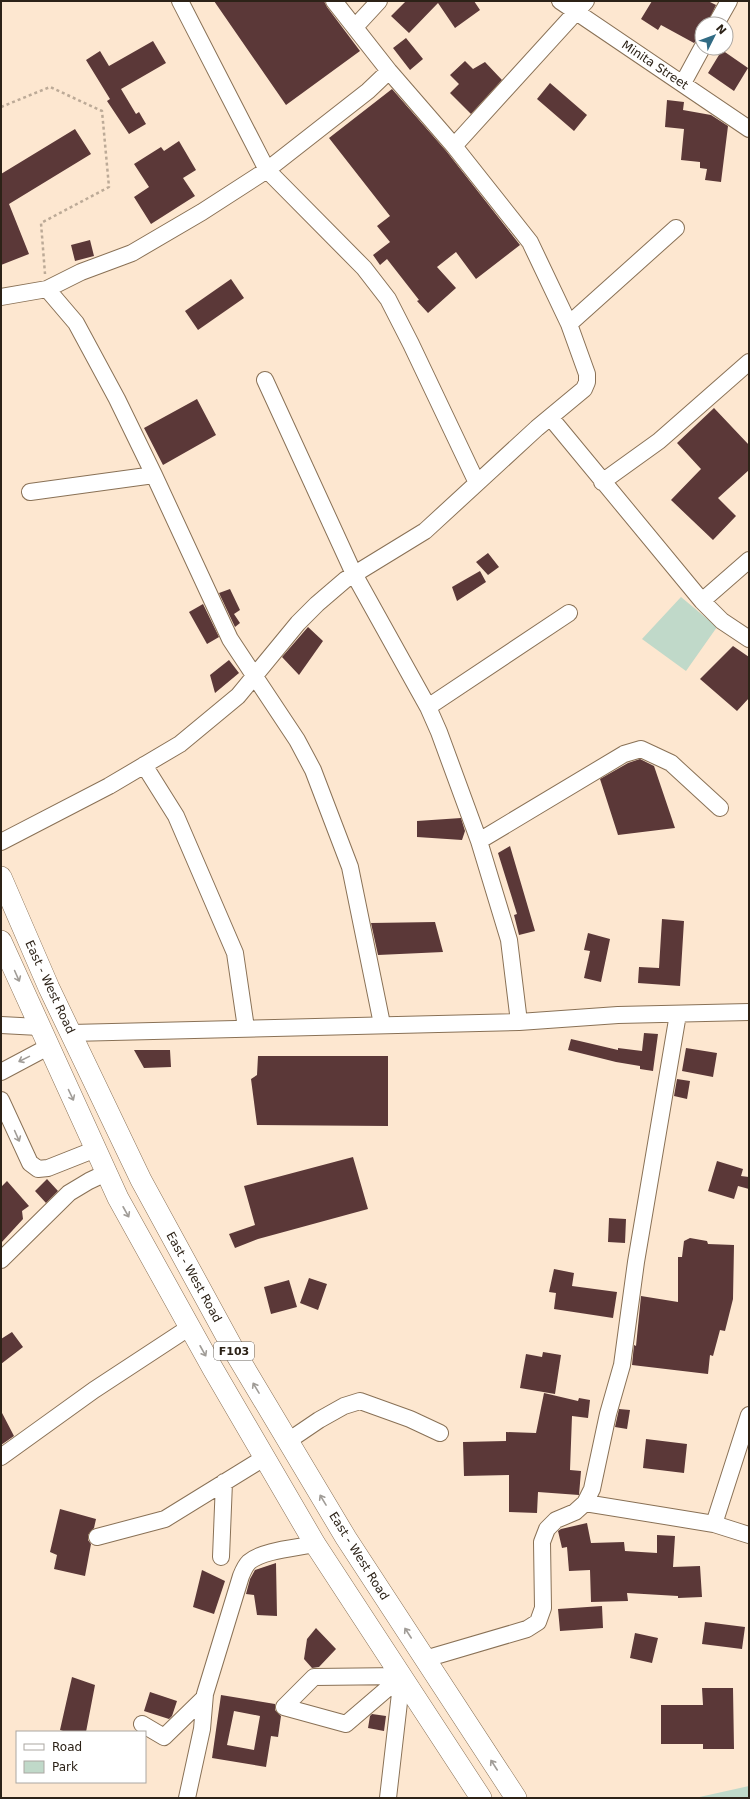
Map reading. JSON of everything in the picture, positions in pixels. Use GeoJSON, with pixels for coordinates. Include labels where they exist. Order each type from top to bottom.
{"type":"FeatureCollection","features":[{"type":"Feature","properties":{"kind":"main road","name":"East - West Road"},"geometry":{"type":"LineString","coordinates":[[1,877],[71,1033],[141,1180],[236,1354],[346,1538],[516,1798]]}},
{"type":"Feature","properties":{"kind":"main road","name":"East - West Road"},"geometry":{"type":"LineString","coordinates":[[1,941],[48,1047],[108,1172],[118,1198],[190,1327],[264,1458],[315,1544],[481,1798]]}},
{"type":"Feature","properties":{"kind":"street"},"geometry":{"type":"LineString","coordinates":[[180,1],[267,170],[364,268],[388,299],[412,344],[477,483]]}},
{"type":"Feature","properties":{"kind":"street"},"geometry":{"type":"LineString","coordinates":[[1,842],[180,744],[238,696],[298,622],[345,580],[425,532],[550,417],[584,389],[587,382],[587,374],[569,324],[530,242],[454,146],[389,71],[334,1]]}},
{"type":"Feature","properties":{"kind":"street"},"geometry":{"type":"LineString","coordinates":[[355,27],[379,1]]}},
{"type":"Feature","properties":{"kind":"street","name":"Minita Street"},"geometry":{"type":"LineString","coordinates":[[560,1],[581,7],[682,83],[749,129]]}},
{"type":"Feature","properties":{"kind":"street"},"geometry":{"type":"LineString","coordinates":[[721,16],[729,1]]}},
{"type":"Feature","properties":{"kind":"street"},"geometry":{"type":"LineString","coordinates":[[454,146],[581,7]]}},
{"type":"Feature","properties":{"kind":"street"},"geometry":{"type":"LineString","coordinates":[[682,83],[697,56]]}},
{"type":"Feature","properties":{"kind":"street"},"geometry":{"type":"LineString","coordinates":[[1,297],[47,289],[81,272],[132,253],[202,212],[267,170],[368,91],[389,71]]}},
{"type":"Feature","properties":{"kind":"street"},"geometry":{"type":"LineString","coordinates":[[569,324],[676,228]]}},
{"type":"Feature","properties":{"kind":"street"},"geometry":{"type":"LineString","coordinates":[[47,289],[76,323],[117,399],[230,639],[297,740],[313,770],[350,867],[382,1024]]}},
{"type":"Feature","properties":{"kind":"street"},"geometry":{"type":"LineString","coordinates":[[602,482],[659,441],[749,362]]}},
{"type":"Feature","properties":{"kind":"street"},"geometry":{"type":"LineString","coordinates":[[265,380],[354,574],[428,707],[479,841],[509,940],[519,1022]]}},
{"type":"Feature","properties":{"kind":"street"},"geometry":{"type":"LineString","coordinates":[[550,417],[602,482],[702,601],[722,621],[749,639]]}},
{"type":"Feature","properties":{"kind":"street"},"geometry":{"type":"LineString","coordinates":[[30,492],[154,475]]}},
{"type":"Feature","properties":{"kind":"street"},"geometry":{"type":"LineString","coordinates":[[702,601],[749,560]]}},
{"type":"Feature","properties":{"kind":"street"},"geometry":{"type":"LineString","coordinates":[[428,707],[569,613]]}},
{"type":"Feature","properties":{"kind":"street"},"geometry":{"type":"LineString","coordinates":[[479,841],[624,754],[641,749],[671,763],[720,808]]}},
{"type":"Feature","properties":{"kind":"street"},"geometry":{"type":"LineString","coordinates":[[144,765],[176,816],[235,953],[246,1028]]}},
{"type":"Feature","properties":{"kind":"street"},"geometry":{"type":"LineString","coordinates":[[71,1033],[382,1024],[519,1022],[618,1015],[749,1012]]}},
{"type":"Feature","properties":{"kind":"street"},"geometry":{"type":"LineString","coordinates":[[425,1659],[527,1629],[538,1622],[543,1608],[542,1542],[547,1529],[556,1520],[575,1512],[585,1503],[592,1488],[608,1414],[622,1365],[637,1255],[678,1014]]}},
{"type":"Feature","properties":{"kind":"street"},"geometry":{"type":"LineString","coordinates":[[1,1025],[39,1027]]}},
{"type":"Feature","properties":{"kind":"street"},"geometry":{"type":"LineString","coordinates":[[1,1072],[48,1047]]}},
{"type":"Feature","properties":{"kind":"street"},"geometry":{"type":"LineString","coordinates":[[1,1100],[30,1163],[38,1169],[48,1168],[96,1149]]}},
{"type":"Feature","properties":{"kind":"street"},"geometry":{"type":"LineString","coordinates":[[1,1260],[69,1193],[108,1172]]}},
{"type":"Feature","properties":{"kind":"street"},"geometry":{"type":"LineString","coordinates":[[1,1457],[88,1395],[190,1327]]}},
{"type":"Feature","properties":{"kind":"street"},"geometry":{"type":"LineString","coordinates":[[288,1441],[338,1409],[360,1402],[410,1419],[440,1433]]}},
{"type":"Feature","properties":{"kind":"street"},"geometry":{"type":"LineString","coordinates":[[714,1524],[749,1415]]}},
{"type":"Feature","properties":{"kind":"street"},"geometry":{"type":"LineString","coordinates":[[97,1536],[165,1519],[264,1458]]}},
{"type":"Feature","properties":{"kind":"street"},"geometry":{"type":"LineString","coordinates":[[221,1557],[224,1482]]}},
{"type":"Feature","properties":{"kind":"street"},"geometry":{"type":"LineString","coordinates":[[585,1503],[714,1524],[749,1535]]}},
{"type":"Feature","properties":{"kind":"street"},"geometry":{"type":"LineString","coordinates":[[187,1798],[202,1729],[204,1698],[241,1576],[248,1563],[256,1558],[269,1553],[315,1544]]}},
{"type":"Feature","properties":{"kind":"street"},"geometry":{"type":"LineString","coordinates":[[402,1676],[346,1724],[284,1707],[314,1677],[402,1676]]}},
{"type":"Feature","properties":{"kind":"street"},"geometry":{"type":"LineString","coordinates":[[388,1798],[402,1676]]}},
{"type":"Feature","properties":{"kind":"street"},"geometry":{"type":"LineString","coordinates":[[142,1724],[164,1737],[204,1698]]}},
{"type":"Feature","properties":{"kind":"path"},"geometry":{"type":"LineString","coordinates":[[1,107],[50,87],[102,111],[109,187],[41,223],[47,289]]}},
{"type":"Feature","properties":{"kind":"green space"},"geometry":{"type":"Polygon","coordinates":[[[681,597],[717,627],[686,671],[642,639],[681,597]]]}},
{"type":"Feature","properties":{"kind":"green space"},"geometry":{"type":"Polygon","coordinates":[[[749,1786],[749,1798],[695,1798],[749,1786]]]}},
{"type":"Feature","properties":{"kind":"building"},"geometry":{"type":"Polygon","coordinates":[[[214,1],[324,1],[360,51],[286,105],[214,1]]]}},
{"type":"Feature","properties":{"kind":"building"},"geometry":{"type":"Polygon","coordinates":[[[406,1],[474,1],[480,10],[455,28],[438,3],[409,33],[391,16],[406,1]]]}},
{"type":"Feature","properties":{"kind":"building"},"geometry":{"type":"Polygon","coordinates":[[[652,1],[708,1],[716,5],[711,16],[694,16],[694,43],[661,25],[658,30],[641,19],[652,1]]]}},
{"type":"Feature","properties":{"kind":"building"},"geometry":{"type":"Polygon","coordinates":[[[406,38],[423,59],[410,70],[393,48],[406,38]]]}},
{"type":"Feature","properties":{"kind":"building"},"geometry":{"type":"Polygon","coordinates":[[[153,41],[166,63],[121,89],[136,114],[139,112],[146,124],[129,134],[107,101],[110,99],[86,60],[100,51],[109,66],[153,41]]]}},
{"type":"Feature","properties":{"kind":"building"},"geometry":{"type":"Polygon","coordinates":[[[718,56],[731,56],[748,68],[734,91],[708,73],[718,56]]]}},
{"type":"Feature","properties":{"kind":"building"},"geometry":{"type":"Polygon","coordinates":[[[465,61],[473,69],[485,62],[502,80],[471,114],[450,93],[459,84],[450,75],[465,61]]]}},
{"type":"Feature","properties":{"kind":"building"},"geometry":{"type":"Polygon","coordinates":[[[550,83],[587,115],[574,131],[537,99],[550,83]]]}},
{"type":"Feature","properties":{"kind":"building"},"geometry":{"type":"Polygon","coordinates":[[[392,89],[447,152],[520,245],[476,279],[456,252],[437,267],[456,288],[428,313],[417,301],[419,300],[387,259],[380,265],[373,255],[390,242],[377,226],[390,216],[329,138],[392,89]]]}},
{"type":"Feature","properties":{"kind":"building"},"geometry":{"type":"Polygon","coordinates":[[[667,100],[684,102],[683,110],[711,115],[728,126],[721,182],[705,180],[707,169],[700,168],[700,162],[681,160],[684,129],[665,127],[667,100]]]}},
{"type":"Feature","properties":{"kind":"building"},"geometry":{"type":"Polygon","coordinates":[[[75,129],[91,154],[9,204],[29,254],[1,265],[1,174],[75,129]]]}},
{"type":"Feature","properties":{"kind":"building"},"geometry":{"type":"Polygon","coordinates":[[[179,141],[196,170],[183,178],[195,196],[151,224],[134,197],[149,187],[134,164],[161,147],[164,151],[179,141]]]}},
{"type":"Feature","properties":{"kind":"building"},"geometry":{"type":"Polygon","coordinates":[[[90,240],[94,256],[75,261],[71,245],[90,240]]]}},
{"type":"Feature","properties":{"kind":"building"},"geometry":{"type":"Polygon","coordinates":[[[231,279],[244,298],[198,330],[185,311],[231,279]]]}},
{"type":"Feature","properties":{"kind":"building"},"geometry":{"type":"Polygon","coordinates":[[[197,399],[216,435],[163,465],[144,428],[197,399]]]}},
{"type":"Feature","properties":{"kind":"building"},"geometry":{"type":"Polygon","coordinates":[[[714,408],[749,445],[749,470],[718,498],[736,516],[713,540],[671,500],[701,469],[677,443],[714,408]]]}},
{"type":"Feature","properties":{"kind":"building"},"geometry":{"type":"Polygon","coordinates":[[[488,553],[499,567],[488,575],[476,562],[488,553]]]}},
{"type":"Feature","properties":{"kind":"building"},"geometry":{"type":"Polygon","coordinates":[[[480,571],[486,582],[457,601],[452,587],[480,571]]]}},
{"type":"Feature","properties":{"kind":"building"},"geometry":{"type":"Polygon","coordinates":[[[230,589],[240,610],[234,614],[240,623],[235,627],[219,593],[230,589]]]}},
{"type":"Feature","properties":{"kind":"building"},"geometry":{"type":"Polygon","coordinates":[[[203,604],[219,637],[207,644],[189,612],[203,604]]]}},
{"type":"Feature","properties":{"kind":"building"},"geometry":{"type":"Polygon","coordinates":[[[308,627],[323,641],[299,675],[282,657],[308,627]]]}},
{"type":"Feature","properties":{"kind":"building"},"geometry":{"type":"Polygon","coordinates":[[[733,646],[749,657],[749,698],[737,711],[700,679],[733,646]]]}},
{"type":"Feature","properties":{"kind":"building"},"geometry":{"type":"Polygon","coordinates":[[[229,660],[239,673],[215,693],[210,675],[229,660]]]}},
{"type":"Feature","properties":{"kind":"building"},"geometry":{"type":"Polygon","coordinates":[[[640,759],[654,766],[675,828],[618,835],[600,779],[628,763],[640,759]]]}},
{"type":"Feature","properties":{"kind":"building"},"geometry":{"type":"Polygon","coordinates":[[[461,818],[465,831],[462,840],[417,837],[417,821],[461,818]]]}},
{"type":"Feature","properties":{"kind":"building"},"geometry":{"type":"Polygon","coordinates":[[[510,846],[535,931],[519,935],[514,915],[517,914],[498,853],[510,846]]]}},
{"type":"Feature","properties":{"kind":"building"},"geometry":{"type":"Polygon","coordinates":[[[662,919],[684,921],[680,986],[638,983],[639,967],[659,968],[662,919]]]}},
{"type":"Feature","properties":{"kind":"building"},"geometry":{"type":"Polygon","coordinates":[[[435,922],[443,952],[378,955],[371,923],[435,922]]]}},
{"type":"Feature","properties":{"kind":"building"},"geometry":{"type":"Polygon","coordinates":[[[588,933],[610,939],[601,982],[584,978],[590,951],[584,950],[588,933]]]}},
{"type":"Feature","properties":{"kind":"building"},"geometry":{"type":"Polygon","coordinates":[[[644,1033],[658,1034],[653,1071],[640,1069],[640,1066],[616,1062],[568,1050],[571,1039],[618,1050],[618,1048],[642,1051],[644,1033]]]}},
{"type":"Feature","properties":{"kind":"building"},"geometry":{"type":"Polygon","coordinates":[[[686,1048],[717,1053],[713,1077],[682,1071],[686,1048]]]}},
{"type":"Feature","properties":{"kind":"building"},"geometry":{"type":"Polygon","coordinates":[[[134,1050],[170,1050],[171,1067],[144,1068],[134,1050]]]}},
{"type":"Feature","properties":{"kind":"building"},"geometry":{"type":"Polygon","coordinates":[[[258,1056],[388,1056],[388,1126],[257,1125],[251,1079],[257,1075],[258,1056]]]}},
{"type":"Feature","properties":{"kind":"building"},"geometry":{"type":"Polygon","coordinates":[[[677,1079],[690,1081],[687,1099],[674,1096],[677,1079]]]}},
{"type":"Feature","properties":{"kind":"building"},"geometry":{"type":"Polygon","coordinates":[[[353,1157],[368,1209],[258,1239],[235,1248],[229,1234],[255,1225],[244,1186],[353,1157]]]}},
{"type":"Feature","properties":{"kind":"building"},"geometry":{"type":"Polygon","coordinates":[[[717,1161],[743,1169],[741,1176],[749,1177],[749,1189],[738,1186],[734,1199],[708,1191],[717,1161]]]}},
{"type":"Feature","properties":{"kind":"building"},"geometry":{"type":"Polygon","coordinates":[[[47,1179],[58,1191],[46,1203],[35,1191],[47,1179]]]}},
{"type":"Feature","properties":{"kind":"building"},"geometry":{"type":"Polygon","coordinates":[[[7,1181],[29,1206],[22,1211],[23,1219],[1,1243],[1,1187],[7,1181]]]}},
{"type":"Feature","properties":{"kind":"building"},"geometry":{"type":"Polygon","coordinates":[[[609,1218],[626,1219],[625,1243],[608,1242],[609,1218]]]}},
{"type":"Feature","properties":{"kind":"building"},"geometry":{"type":"Polygon","coordinates":[[[690,1238],[707,1241],[708,1244],[734,1245],[733,1299],[725,1331],[720,1330],[713,1356],[710,1355],[708,1374],[632,1365],[634,1345],[636,1346],[641,1296],[678,1302],[678,1257],[682,1257],[684,1241],[690,1238]]]}},
{"type":"Feature","properties":{"kind":"building"},"geometry":{"type":"Polygon","coordinates":[[[554,1269],[574,1273],[572,1286],[617,1292],[613,1318],[554,1309],[556,1293],[549,1292],[554,1269]]]}},
{"type":"Feature","properties":{"kind":"building"},"geometry":{"type":"Polygon","coordinates":[[[309,1278],[327,1284],[318,1310],[300,1303],[309,1278]]]}},
{"type":"Feature","properties":{"kind":"building"},"geometry":{"type":"Polygon","coordinates":[[[289,1280],[297,1307],[271,1314],[264,1287],[289,1280]]]}},
{"type":"Feature","properties":{"kind":"building"},"geometry":{"type":"Polygon","coordinates":[[[12,1332],[23,1347],[1,1364],[1,1339],[12,1332]]]}},
{"type":"Feature","properties":{"kind":"building"},"geometry":{"type":"Polygon","coordinates":[[[543,1352],[561,1355],[555,1394],[520,1388],[526,1354],[542,1357],[543,1352]]]}},
{"type":"Feature","properties":{"kind":"building"},"geometry":{"type":"Polygon","coordinates":[[[544,1393],[578,1401],[579,1398],[590,1400],[588,1418],[572,1416],[570,1470],[581,1471],[579,1495],[538,1492],[537,1513],[509,1512],[509,1475],[464,1476],[463,1442],[506,1441],[506,1432],[536,1433],[544,1393]]]}},
{"type":"Feature","properties":{"kind":"building"},"geometry":{"type":"Polygon","coordinates":[[[619,1409],[630,1410],[627,1429],[615,1427],[619,1409]]]}},
{"type":"Feature","properties":{"kind":"building"},"geometry":{"type":"Polygon","coordinates":[[[1,1411],[14,1436],[1,1445],[1,1411]]]}},
{"type":"Feature","properties":{"kind":"building"},"geometry":{"type":"Polygon","coordinates":[[[646,1439],[687,1444],[684,1473],[643,1468],[646,1439]]]}},
{"type":"Feature","properties":{"kind":"building"},"geometry":{"type":"Polygon","coordinates":[[[60,1509],[96,1519],[94,1528],[88,1535],[88,1540],[91,1544],[85,1576],[54,1569],[57,1555],[50,1552],[60,1509]]]}},
{"type":"Feature","properties":{"kind":"building"},"geometry":{"type":"Polygon","coordinates":[[[587,1523],[591,1543],[624,1542],[625,1551],[657,1553],[657,1535],[675,1536],[673,1567],[700,1566],[702,1597],[678,1598],[678,1596],[627,1593],[628,1601],[591,1602],[590,1570],[569,1571],[567,1547],[562,1548],[558,1531],[587,1523]]]}},
{"type":"Feature","properties":{"kind":"building"},"geometry":{"type":"Polygon","coordinates":[[[276,1563],[277,1616],[257,1615],[254,1595],[246,1594],[250,1579],[255,1570],[276,1563]]]}},
{"type":"Feature","properties":{"kind":"building"},"geometry":{"type":"Polygon","coordinates":[[[202,1570],[225,1581],[214,1614],[193,1607],[202,1570]]]}},
{"type":"Feature","properties":{"kind":"building"},"geometry":{"type":"Polygon","coordinates":[[[602,1606],[603,1628],[560,1631],[558,1609],[602,1606]]]}},
{"type":"Feature","properties":{"kind":"building"},"geometry":{"type":"Polygon","coordinates":[[[705,1622],[745,1627],[742,1649],[702,1644],[705,1622]]]}},
{"type":"Feature","properties":{"kind":"building"},"geometry":{"type":"Polygon","coordinates":[[[316,1628],[336,1649],[319,1667],[312,1668],[304,1659],[307,1639],[316,1628]]]}},
{"type":"Feature","properties":{"kind":"building"},"geometry":{"type":"Polygon","coordinates":[[[635,1633],[658,1638],[652,1663],[630,1658],[635,1633]]]}},
{"type":"Feature","properties":{"kind":"building"},"geometry":{"type":"Polygon","coordinates":[[[72,1677],[95,1685],[86,1731],[60,1730],[72,1677]]]}},
{"type":"Feature","properties":{"kind":"building"},"geometry":{"type":"Polygon","coordinates":[[[702,1688],[733,1688],[734,1749],[703,1749],[703,1744],[661,1744],[661,1705],[703,1705],[702,1688]]]}},
{"type":"Feature","properties":{"kind":"building"},"geometry":{"type":"Polygon","coordinates":[[[150,1692],[177,1701],[172,1716],[169,1719],[144,1711],[150,1692]]]}},
{"type":"Feature","properties":{"kind":"building"},"geometry":{"type":"Polygon","coordinates":[[[221,1695],[275,1704],[275,1710],[281,1716],[278,1737],[271,1736],[266,1767],[212,1758],[221,1695]],[[234,1711],[227,1745],[254,1750],[260,1716],[234,1711]]]}},
{"type":"Feature","properties":{"kind":"building"},"geometry":{"type":"Polygon","coordinates":[[[372,1714],[386,1716],[384,1731],[368,1728],[370,1716],[372,1714]]]}}]}
